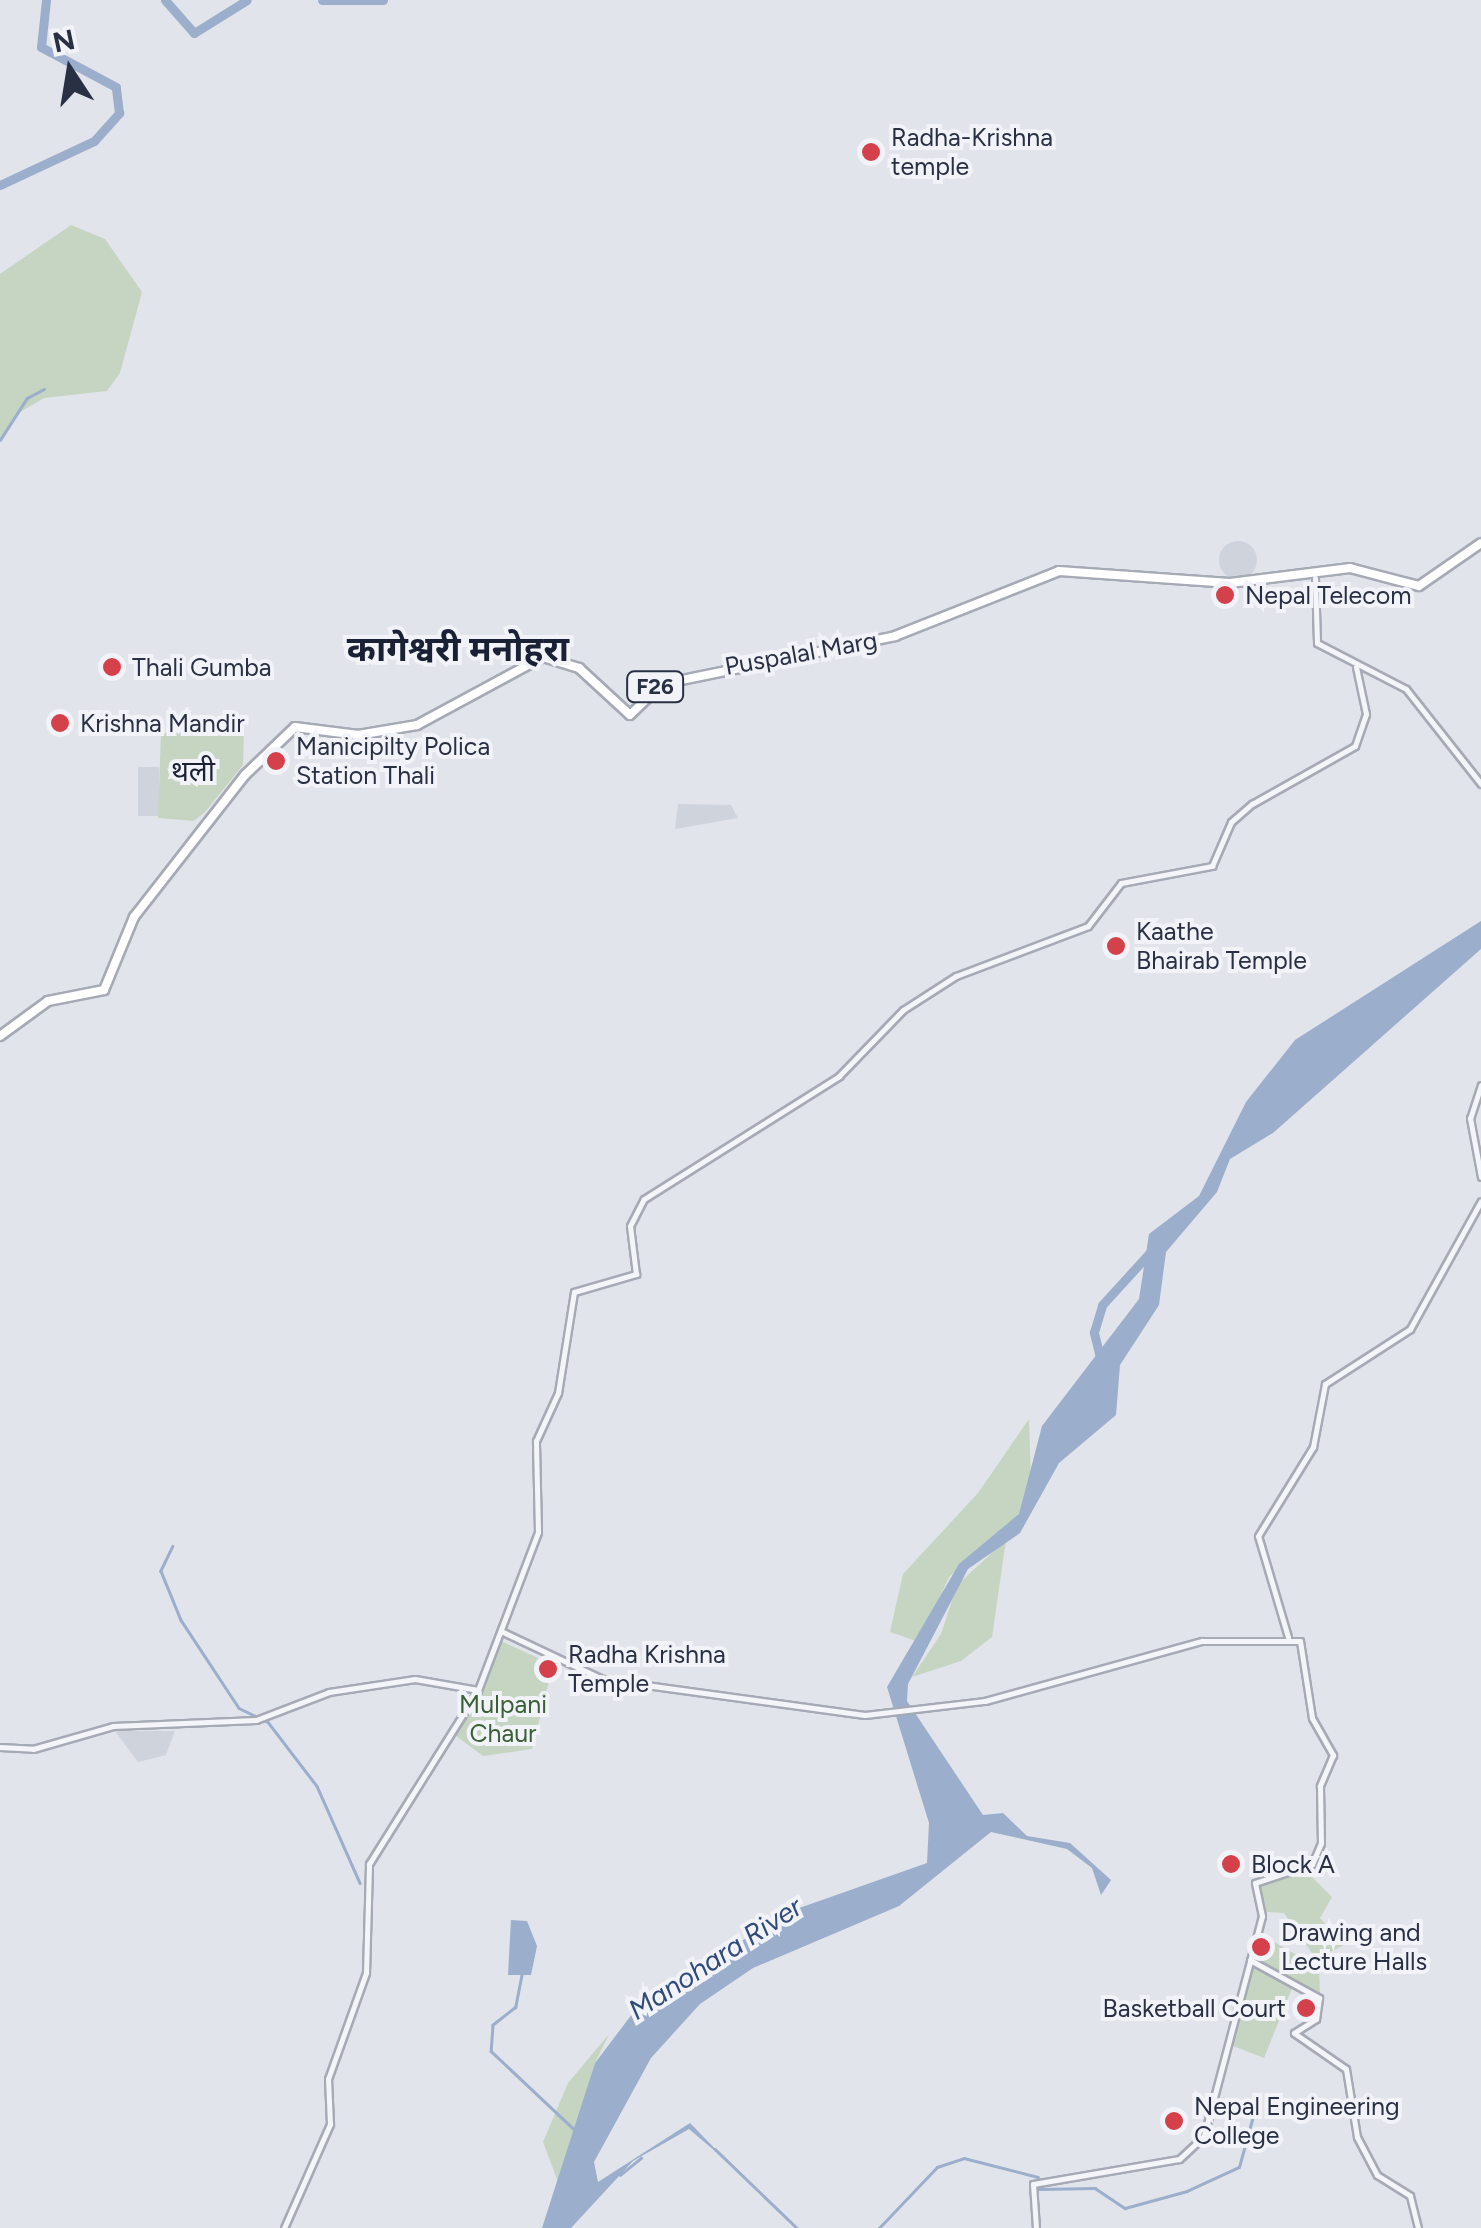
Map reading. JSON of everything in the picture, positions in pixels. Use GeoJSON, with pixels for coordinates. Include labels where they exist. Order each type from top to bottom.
{"type":"FeatureCollection","features":[{"type":"Feature","properties":{"kind":"main road","name":"Puspalal Marg"},"geometry":{"type":"LineString","coordinates":[[0,1036],[48,1001],[104,990],[134,918],[245,775],[295,728],[352,735],[417,726],[543,657],[579,668],[630,715],[662,684],[895,636],[968,600],[1065,570],[1222,583],[1315,578],[1350,568],[1420,586],[1481,543]]}},
{"type":"Feature","properties":{"kind":"street"},"geometry":{"type":"LineString","coordinates":[[1315,578],[1317,643],[1356,667],[1406,689],[1481,784]]}},
{"type":"Feature","properties":{"kind":"street"},"geometry":{"type":"LineString","coordinates":[[284,2228],[330,2124],[328,2079],[366,1972],[369,1864],[478,1690],[538,1532],[535,1446],[556,1398],[572,1297],[597,1278],[636,1274],[630,1226],[644,1200],[839,1076],[903,1010],[956,976],[1088,926],[1121,883],[1212,866],[1236,816],[1355,746],[1366,714],[1356,667]]}},
{"type":"Feature","properties":{"kind":"street"},"geometry":{"type":"LineString","coordinates":[[1481,1085],[1470,1118],[1481,1177]]}},
{"type":"Feature","properties":{"kind":"street"},"geometry":{"type":"LineString","coordinates":[[1036,2228],[1033,2184],[1179,2159],[1204,2136],[1262,1916],[1255,1883],[1312,1864],[1326,1814],[1320,1786],[1333,1755],[1312,1718],[1306,1654],[1288,1637],[1258,1536],[1312,1447],[1325,1384],[1410,1328],[1481,1202]]}},
{"type":"Feature","properties":{"kind":"street"},"geometry":{"type":"LineString","coordinates":[[501,1631],[602,1679],[876,1714],[925,1710],[1040,1689],[1186,1644],[1288,1637]]}},
{"type":"Feature","properties":{"kind":"street"},"geometry":{"type":"LineString","coordinates":[[0,1747],[34,1749],[113,1726],[256,1720],[329,1692],[415,1679],[478,1690]]}},
{"type":"Feature","properties":{"kind":"street"},"geometry":{"type":"LineString","coordinates":[[1249,1960],[1319,1998],[1316,2019],[1294,2034],[1346,2069],[1357,2137],[1377,2174],[1410,2196],[1418,2228]]}},
{"type":"Feature","properties":{"kind":"shaded area"},"geometry":{"type":"Polygon","coordinates":[[[1238,541],[1251,547],[1257,560],[1251,573],[1238,579],[1225,573],[1219,560],[1225,547],[1238,541]]]}},
{"type":"Feature","properties":{"kind":"shaded area"},"geometry":{"type":"Polygon","coordinates":[[[138,767],[159,767],[159,816],[138,816],[138,767]]]}},
{"type":"Feature","properties":{"kind":"shaded area"},"geometry":{"type":"Polygon","coordinates":[[[678,804],[731,805],[738,818],[675,829],[678,804]]]}},
{"type":"Feature","properties":{"kind":"shaded area"},"geometry":{"type":"Polygon","coordinates":[[[115,1731],[175,1731],[166,1755],[138,1762],[115,1731]]]}},
{"type":"Feature","properties":{"kind":"green space"},"geometry":{"type":"Polygon","coordinates":[[[71,225],[105,239],[142,292],[120,373],[107,391],[44,398],[15,415],[0,441],[0,274],[71,225]]]}},
{"type":"Feature","properties":{"kind":"green space"},"geometry":{"type":"Polygon","coordinates":[[[244,730],[243,765],[205,812],[194,821],[158,818],[161,733],[244,730]]]}},
{"type":"Feature","properties":{"kind":"green space"},"geometry":{"type":"Polygon","coordinates":[[[1029,1419],[1031,1484],[1019,1514],[949,1577],[919,1642],[890,1632],[903,1574],[978,1493],[1029,1419]]]}},
{"type":"Feature","properties":{"kind":"green space"},"geometry":{"type":"Polygon","coordinates":[[[1006,1540],[992,1637],[961,1661],[912,1677],[941,1634],[957,1585],[1006,1540]]]}},
{"type":"Feature","properties":{"kind":"green space","name":"Mulpani Chaur"},"geometry":{"type":"Polygon","coordinates":[[[501,1641],[553,1665],[532,1749],[483,1756],[448,1730],[483,1691],[501,1641]]]}},
{"type":"Feature","properties":{"kind":"green space"},"geometry":{"type":"Polygon","coordinates":[[[1303,1868],[1332,1897],[1320,1918],[1344,1945],[1316,1959],[1284,1913],[1267,1912],[1255,1898],[1267,1875],[1303,1868]]]}},
{"type":"Feature","properties":{"kind":"green space"},"geometry":{"type":"Polygon","coordinates":[[[1269,1939],[1319,1968],[1320,1993],[1260,1962],[1269,1939]]]}},
{"type":"Feature","properties":{"kind":"green space"},"geometry":{"type":"Polygon","coordinates":[[[1251,1963],[1295,1981],[1264,2058],[1228,2044],[1251,1963]]]}},
{"type":"Feature","properties":{"kind":"green space"},"geometry":{"type":"Polygon","coordinates":[[[609,2034],[595,2063],[558,2182],[543,2142],[568,2083],[609,2034]]]}},
{"type":"Feature","properties":{"kind":"water"},"geometry":{"type":"Polygon","coordinates":[[[1481,921],[1481,949],[1273,1133],[1230,1159],[1217,1192],[1166,1252],[1159,1305],[1120,1365],[1116,1415],[1059,1463],[1020,1533],[968,1569],[908,1684],[907,1701],[983,1815],[1003,1813],[1027,1836],[1070,1843],[1111,1880],[1101,1895],[1092,1868],[1067,1849],[991,1832],[899,1906],[753,1968],[700,2004],[651,2058],[594,2162],[598,2182],[690,2123],[729,2163],[689,2129],[633,2161],[571,2228],[542,2228],[595,2063],[639,2005],[788,1912],[927,1863],[929,1823],[887,1687],[959,1564],[1019,1514],[1042,1426],[1139,1299],[1149,1234],[1199,1196],[1246,1102],[1295,1040],[1481,921]]]}},
{"type":"Feature","properties":{"kind":"water"},"geometry":{"type":"Polygon","coordinates":[[[511,1920],[527,1921],[537,1946],[531,1975],[508,1975],[511,1920]]]}},
{"type":"Feature","properties":{"kind":"waterway"},"geometry":{"type":"LineString","coordinates":[[0,185],[94,141],[119,113],[116,87],[41,47],[46,0]]}},
{"type":"Feature","properties":{"kind":"waterway"},"geometry":{"type":"LineString","coordinates":[[165,0],[194,33],[247,0]]}},
{"type":"Feature","properties":{"kind":"waterway"},"geometry":{"type":"LineString","coordinates":[[322,0],[383,0]]}},
{"type":"Feature","properties":{"kind":"waterway"},"geometry":{"type":"LineString","coordinates":[[0,440],[27,398],[44,389]]}},
{"type":"Feature","properties":{"kind":"waterway","name":"Manohara River"},"geometry":{"type":"LineString","coordinates":[[1103,1369],[1094,1332],[1102,1305],[1154,1248]]}},
{"type":"Feature","properties":{"kind":"waterway"},"geometry":{"type":"LineString","coordinates":[[173,1546],[161,1571],[181,1620],[239,1708],[268,1722],[317,1786],[360,1883]]}},
{"type":"Feature","properties":{"kind":"waterway"},"geometry":{"type":"LineString","coordinates":[[522,1975],[516,2007],[493,2025],[491,2051],[577,2132]]}},
{"type":"Feature","properties":{"kind":"waterway"},"geometry":{"type":"LineString","coordinates":[[879,2228],[937,2167],[964,2158],[1038,2177],[1039,2189],[1095,2188],[1125,2208],[1187,2191],[1239,2167],[1255,2109]]}},
{"type":"Feature","properties":{"kind":"waterway"},"geometry":{"type":"LineString","coordinates":[[715,2149],[797,2228]]}},
{"type":"Feature","properties":{"kind":"waterway"},"geometry":{"type":"LineString","coordinates":[[620,2175],[641,2158]]}},
{"type":"Feature","properties":{"kind":"place","name":"Radha-Krishna temple"},"geometry":{"type":"Point","coordinates":[871,152]}},
{"type":"Feature","properties":{"kind":"place","name":"Nepal Telecom"},"geometry":{"type":"Point","coordinates":[1225,595]}},
{"type":"Feature","properties":{"kind":"place","name":"Thali Gumba"},"geometry":{"type":"Point","coordinates":[112,667]}},
{"type":"Feature","properties":{"kind":"place","name":"Krishna Mandir"},"geometry":{"type":"Point","coordinates":[60,723]}},
{"type":"Feature","properties":{"kind":"place","name":"Manicipilty Polica Station Thali"},"geometry":{"type":"Point","coordinates":[276,761]}},
{"type":"Feature","properties":{"kind":"place","name":"Kaathe Bhairab Temple"},"geometry":{"type":"Point","coordinates":[1116,946]}},
{"type":"Feature","properties":{"kind":"place","name":"Radha Krishna Temple"},"geometry":{"type":"Point","coordinates":[548,1669]}},
{"type":"Feature","properties":{"kind":"place","name":"Block A"},"geometry":{"type":"Point","coordinates":[1231,1864]}},
{"type":"Feature","properties":{"kind":"place","name":"Drawing and Lecture Halls"},"geometry":{"type":"Point","coordinates":[1261,1947]}},
{"type":"Feature","properties":{"kind":"place","name":"Basketball Court"},"geometry":{"type":"Point","coordinates":[1306,2008]}},
{"type":"Feature","properties":{"kind":"place","name":"Nepal Engineering College"},"geometry":{"type":"Point","coordinates":[1174,2121]}},
{"type":"Feature","properties":{"kind":"district","name":"कागेश्वरी मनोहरा"},"geometry":{"type":"Point","coordinates":[458,649]}},
{"type":"Feature","properties":{"kind":"district","name":"थली"},"geometry":{"type":"Point","coordinates":[193,771]}}]}
